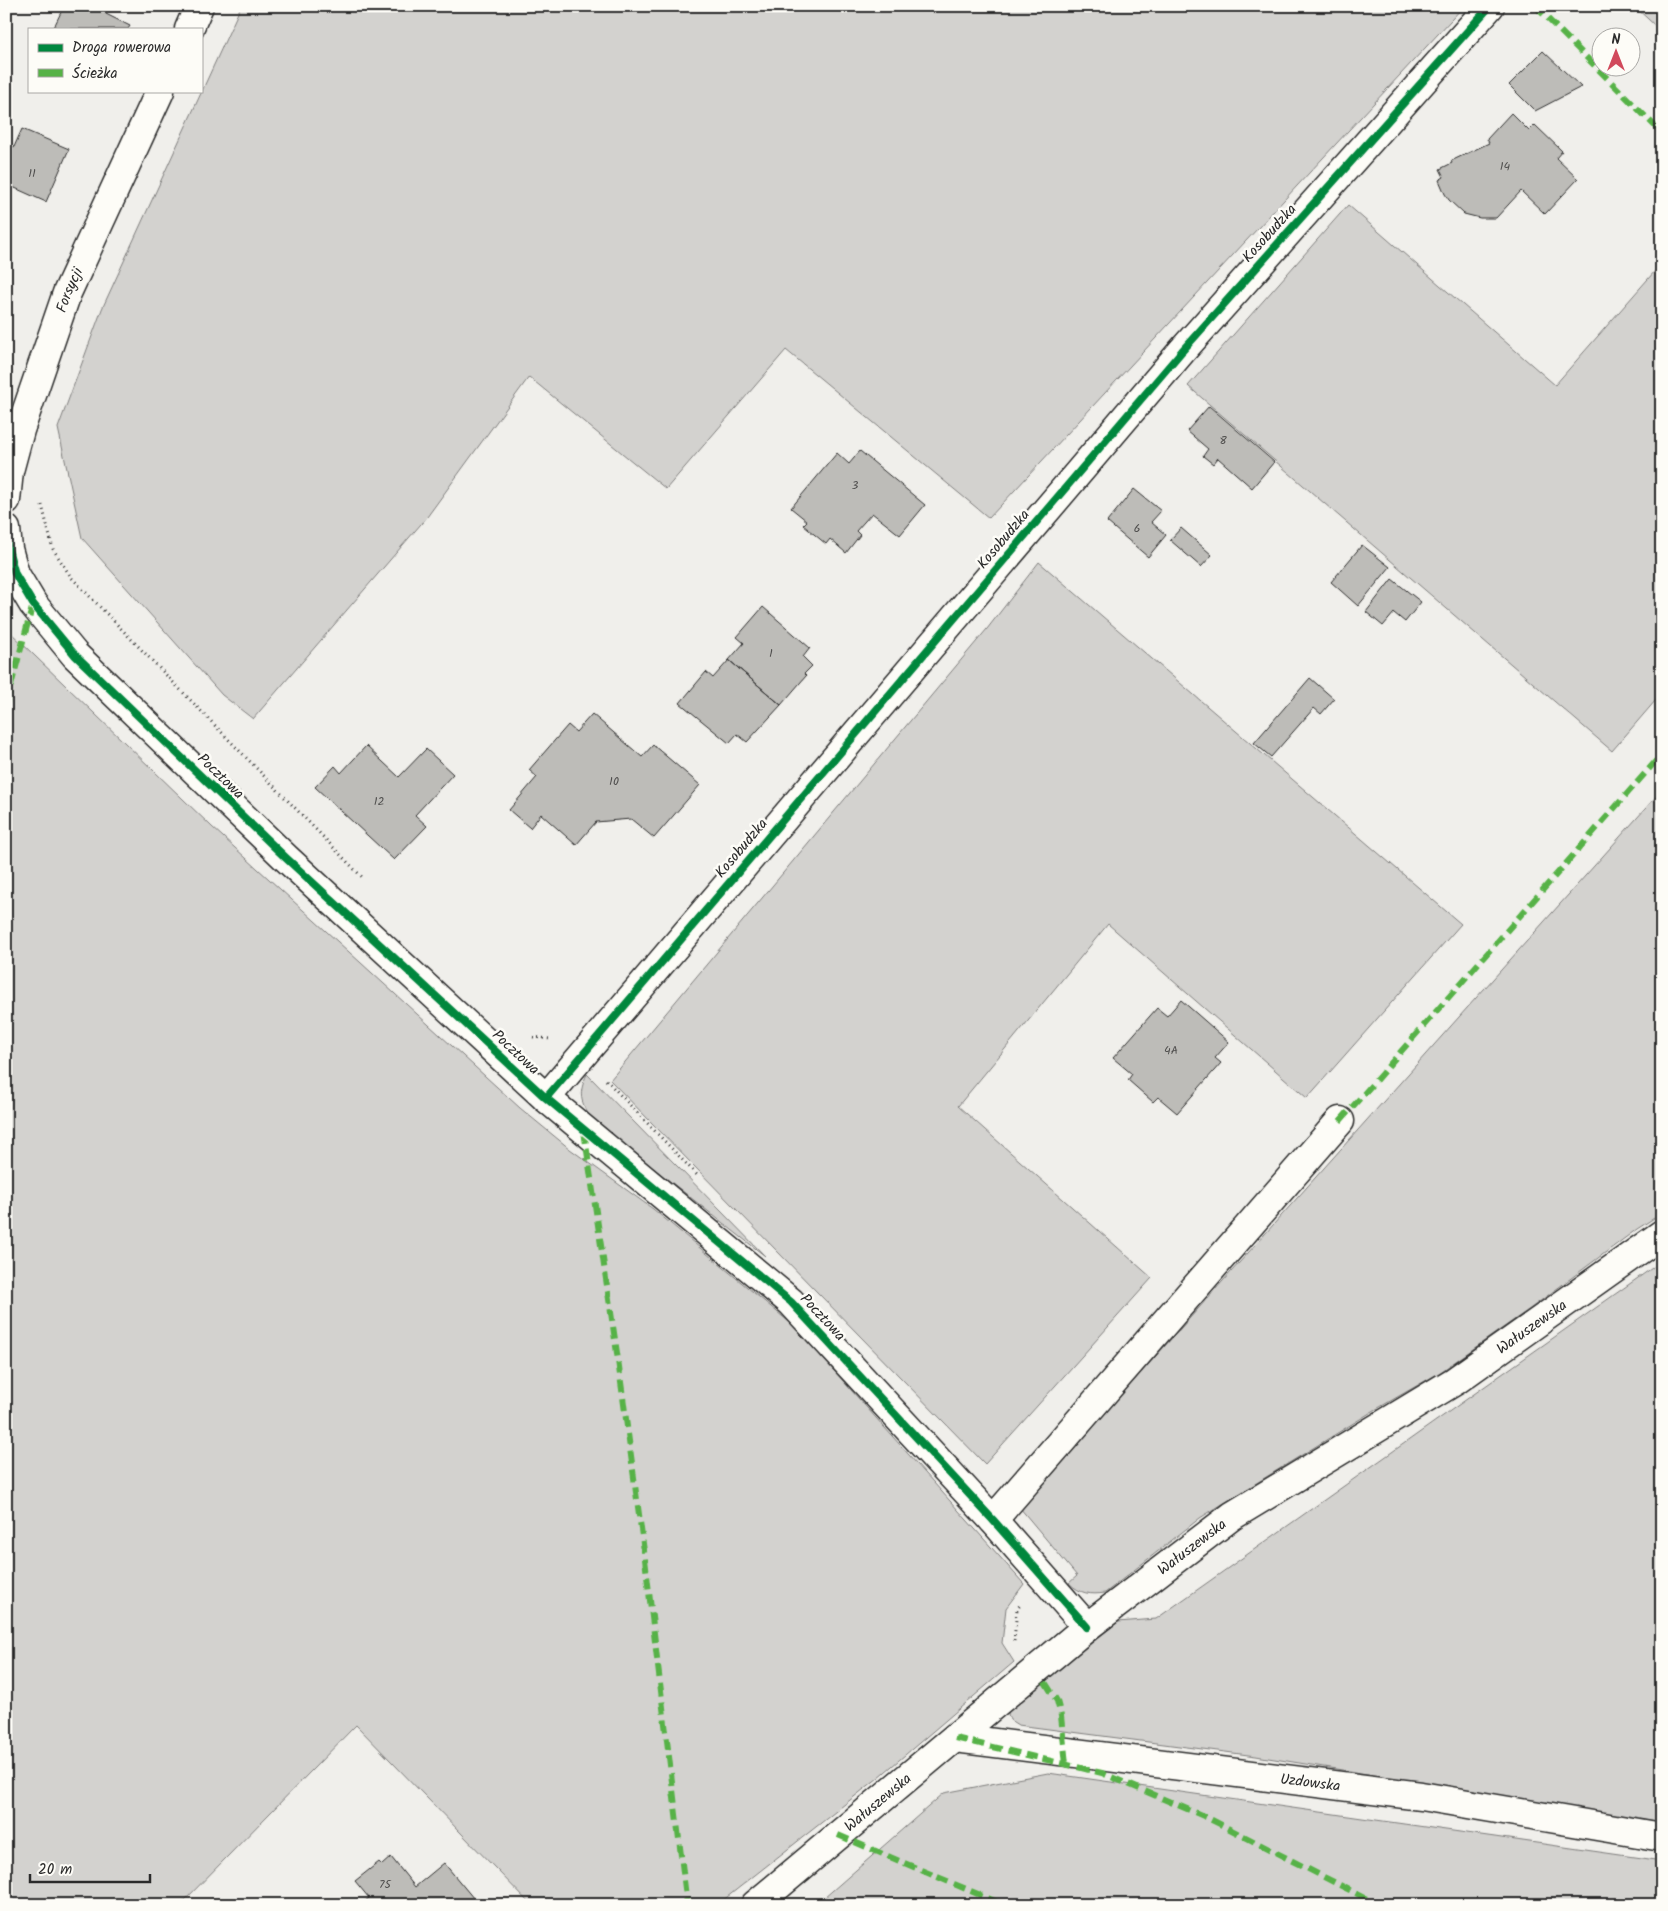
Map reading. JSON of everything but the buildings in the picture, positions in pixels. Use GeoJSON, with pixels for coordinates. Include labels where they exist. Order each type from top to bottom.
{"type":"FeatureCollection","features":[{"type":"Feature","properties":{"kind":"street"},"geometry":{"type":"LineString","coordinates":[[189,28],[199,6]]}},
{"type":"Feature","properties":{"kind":"street","name":"Kosobudzka"},"geometry":{"type":"LineString","coordinates":[[546,1098],[1182,351],[1490,6]]}},
{"type":"Feature","properties":{"kind":"street","name":"Forsycji"},"geometry":{"type":"LineString","coordinates":[[6,500],[9,471],[20,430],[68,293],[160,92]]}},
{"type":"Feature","properties":{"kind":"street","name":"Pocztowa"},"geometry":{"type":"LineString","coordinates":[[7,539],[15,574],[33,604],[75,655],[286,858],[546,1098],[791,1302],[993,1520],[1087,1627]]}},
{"type":"Feature","properties":{"kind":"street"},"geometry":{"type":"LineString","coordinates":[[993,1520],[1340,1120]]}},
{"type":"Feature","properties":{"kind":"street","name":"Wałuszewska"},"geometry":{"type":"LineString","coordinates":[[755,1905],[1087,1627],[1232,1516],[1455,1381],[1662,1234]]}},
{"type":"Feature","properties":{"kind":"street","name":"Uzdowska"},"geometry":{"type":"LineString","coordinates":[[955,1738],[1422,1796],[1662,1837]]}},
{"type":"Feature","properties":{"kind":"path"},"geometry":{"type":"LineString","coordinates":[[41,503],[53,549],[71,577],[363,878]]}},
{"type":"Feature","properties":{"kind":"path"},"geometry":{"type":"LineString","coordinates":[[526,1037],[554,1039],[564,1042],[582,1056],[702,1180]]}},
{"type":"Feature","properties":{"kind":"path"},"geometry":{"type":"LineString","coordinates":[[1020,1648],[1014,1641],[1017,1609],[1022,1603]]}},
{"type":"Feature","properties":{"kind":"shaded area"},"geometry":{"type":"Polygon","coordinates":[[[241,6],[1464,6],[989,518],[786,350],[666,489],[529,377],[427,517],[253,719],[222,695],[82,538],[58,428],[102,309],[241,6]]]}},
{"type":"Feature","properties":{"kind":"shaded area"},"geometry":{"type":"Polygon","coordinates":[[[1634,6],[1662,6],[1662,32],[1634,6]]]}},
{"type":"Feature","properties":{"kind":"shaded area"},"geometry":{"type":"Polygon","coordinates":[[[1348,205],[1555,385],[1662,263],[1662,693],[1612,751],[1188,386],[1348,205]]]}},
{"type":"Feature","properties":{"kind":"shaded area"},"geometry":{"type":"Polygon","coordinates":[[[1039,562],[1461,924],[1307,1098],[1108,924],[958,1106],[1152,1278],[985,1464],[610,1080],[987,629],[1039,562]]]}},
{"type":"Feature","properties":{"kind":"shaded area"},"geometry":{"type":"Polygon","coordinates":[[[6,628],[212,827],[520,1108],[570,1149],[653,1209],[794,1326],[1024,1584],[1006,1608],[1002,1643],[1014,1662],[878,1778],[717,1905],[531,1905],[356,1725],[183,1902],[185,1905],[6,1905],[6,628]]]}},
{"type":"Feature","properties":{"kind":"shaded area"},"geometry":{"type":"Polygon","coordinates":[[[1662,790],[1662,1213],[1637,1229],[1531,1308],[1439,1373],[1373,1411],[1200,1518],[1105,1593],[1086,1593],[1073,1587],[1069,1583],[1077,1576],[1020,1508],[1662,790]]]}},
{"type":"Feature","properties":{"kind":"shaded area"},"geometry":{"type":"Polygon","coordinates":[[[587,1074],[765,1256],[592,1120],[585,1108],[581,1092],[587,1074]]]}},
{"type":"Feature","properties":{"kind":"shaded area"},"geometry":{"type":"Polygon","coordinates":[[[1662,1261],[1662,1822],[1256,1756],[1018,1725],[1010,1720],[1008,1714],[1010,1708],[1118,1622],[1156,1619],[1662,1261]]]}},
{"type":"Feature","properties":{"kind":"shaded area"},"geometry":{"type":"Polygon","coordinates":[[[1048,1773],[1662,1861],[1662,1905],[816,1905],[944,1793],[1048,1773]]]}},
{"type":"Feature","properties":{"kind":"marked path"},"geometry":{"type":"LineString","coordinates":[[1535,6],[1662,133]]}},
{"type":"Feature","properties":{"kind":"marked path"},"geometry":{"type":"LineString","coordinates":[[6,704],[33,604]]}},
{"type":"Feature","properties":{"kind":"marked path"},"geometry":{"type":"LineString","coordinates":[[1340,1121],[1662,754]]}},
{"type":"Feature","properties":{"kind":"marked path"},"geometry":{"type":"LineString","coordinates":[[584,1131],[644,1551],[687,1905]]}},
{"type":"Feature","properties":{"kind":"marked path"},"geometry":{"type":"LineString","coordinates":[[1045,1682],[1057,1701],[1061,1716],[1066,1764]]}},
{"type":"Feature","properties":{"kind":"marked path"},"geometry":{"type":"LineString","coordinates":[[955,1738],[1102,1773],[1206,1817],[1379,1905]]}},
{"type":"Feature","properties":{"kind":"marked path"},"geometry":{"type":"LineString","coordinates":[[838,1835],[1004,1905]]}},
{"type":"Feature","properties":{"kind":"cycle path"},"geometry":{"type":"LineString","coordinates":[[546,1098],[1182,351],[1490,6]]}},
{"type":"Feature","properties":{"kind":"cycle path"},"geometry":{"type":"LineString","coordinates":[[6,529],[8,549],[15,574],[33,604],[75,655],[286,858],[546,1098],[791,1302],[993,1520],[1087,1627]]}}]}
